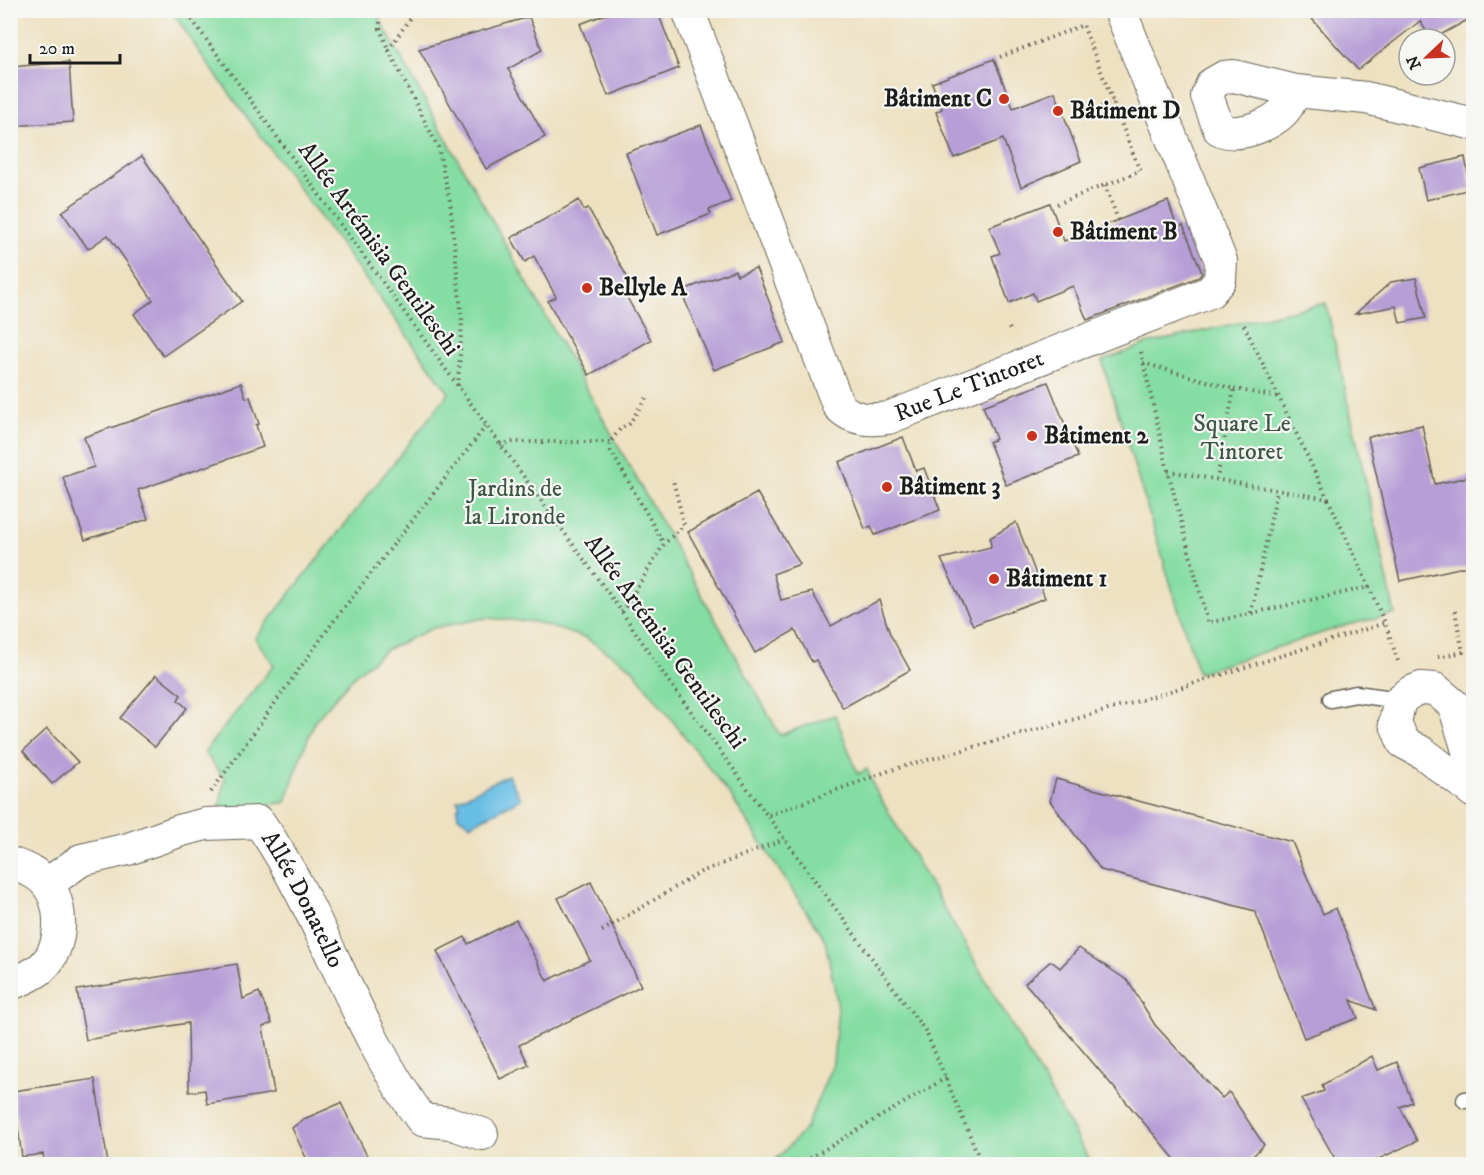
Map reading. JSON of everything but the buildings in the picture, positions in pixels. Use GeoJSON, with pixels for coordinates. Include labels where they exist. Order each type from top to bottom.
{"type":"FeatureCollection","features":[{"type":"Feature","properties":{"kind":"street","name":"Rue Le Tintoret"},"geometry":{"type":"LineString","coordinates":[[688,10],[838,405],[854,416],[871,421],[888,418],[1210,292],[1220,280],[1221,261],[1120,10]]}},
{"type":"Feature","properties":{"kind":"street"},"geometry":{"type":"LineString","coordinates":[[1296,91],[1366,98],[1473,124]]}},
{"type":"Feature","properties":{"kind":"street"},"geometry":{"type":"LineString","coordinates":[[1473,770],[1454,705],[1435,689],[1421,688],[1400,700],[1395,722],[1403,742],[1423,753],[1473,792]]}},
{"type":"Feature","properties":{"kind":"street","name":"Allée Donatello"},"geometry":{"type":"LineString","coordinates":[[47,884],[81,860],[128,849],[182,830],[206,824],[259,822],[295,878],[362,1020],[400,1089],[422,1120],[450,1123],[482,1134]]}},
{"type":"Feature","properties":{"kind":"street"},"geometry":{"type":"LineString","coordinates":[[10,863],[32,871],[47,884],[59,910],[59,934],[51,956],[38,972],[10,984]]}},
{"type":"Feature","properties":{"kind":"lane"},"geometry":{"type":"LineString","coordinates":[[1331,699],[1356,694],[1400,700]]}},
{"type":"Feature","properties":{"kind":"path","name":"Allée Artémisia Gentileschi"},"geometry":{"type":"LineString","coordinates":[[185,10],[622,612],[665,676],[926,1032],[982,1164]]}},
{"type":"Feature","properties":{"kind":"path"},"geometry":{"type":"LineString","coordinates":[[380,10],[380,29],[388,51],[438,147],[450,201],[462,321],[458,387]]}},
{"type":"Feature","properties":{"kind":"path"},"geometry":{"type":"LineString","coordinates":[[388,51],[411,16]]}},
{"type":"Feature","properties":{"kind":"path"},"geometry":{"type":"LineString","coordinates":[[1000,57],[1083,25],[1140,171],[1057,204]]}},
{"type":"Feature","properties":{"kind":"path"},"geometry":{"type":"LineString","coordinates":[[1072,117],[1113,102]]}},
{"type":"Feature","properties":{"kind":"path"},"geometry":{"type":"LineString","coordinates":[[1120,120],[1126,118]]}},
{"type":"Feature","properties":{"kind":"path"},"geometry":{"type":"LineString","coordinates":[[1105,185],[1118,220]]}},
{"type":"Feature","properties":{"kind":"path"},"geometry":{"type":"LineString","coordinates":[[1243,323],[1369,587],[1385,623],[1399,665]]}},
{"type":"Feature","properties":{"kind":"path"},"geometry":{"type":"LineString","coordinates":[[1140,346],[1168,471],[1208,623],[1369,587]]}},
{"type":"Feature","properties":{"kind":"path"},"geometry":{"type":"LineString","coordinates":[[1143,363],[1234,389],[1279,398]]}},
{"type":"Feature","properties":{"kind":"path"},"geometry":{"type":"LineString","coordinates":[[1217,479],[1234,389]]}},
{"type":"Feature","properties":{"kind":"path"},"geometry":{"type":"LineString","coordinates":[[646,398],[629,424],[621,428],[610,442],[611,451],[664,544]]}},
{"type":"Feature","properties":{"kind":"path"},"geometry":{"type":"LineString","coordinates":[[182,830],[333,622],[486,426]]}},
{"type":"Feature","properties":{"kind":"path"},"geometry":{"type":"LineString","coordinates":[[500,444],[610,442]]}},
{"type":"Feature","properties":{"kind":"path"},"geometry":{"type":"LineString","coordinates":[[1168,471],[1328,500]]}},
{"type":"Feature","properties":{"kind":"path"},"geometry":{"type":"LineString","coordinates":[[622,612],[664,544],[684,525],[673,480]]}},
{"type":"Feature","properties":{"kind":"path"},"geometry":{"type":"LineString","coordinates":[[1251,613],[1277,491]]}},
{"type":"Feature","properties":{"kind":"path"},"geometry":{"type":"LineString","coordinates":[[1428,659],[1463,652],[1455,611]]}},
{"type":"Feature","properties":{"kind":"path"},"geometry":{"type":"LineString","coordinates":[[769,815],[891,770],[1126,705],[1385,623]]}},
{"type":"Feature","properties":{"kind":"path"},"geometry":{"type":"LineString","coordinates":[[602,931],[701,872],[784,839]]}},
{"type":"Feature","properties":{"kind":"path"},"geometry":{"type":"LineString","coordinates":[[801,1164],[946,1078]]}},
{"type":"Feature","properties":{"kind":"green space","name":"Jardins de la Lironde"},"geometry":{"type":"Polygon","coordinates":[[[172,11],[375,11],[780,735],[835,715],[858,774],[867,769],[874,787],[1092,1164],[772,1164],[806,1128],[833,1063],[838,1007],[825,940],[730,795],[631,667],[586,638],[535,622],[486,618],[433,628],[386,650],[355,675],[315,721],[286,802],[218,814],[225,779],[204,752],[274,665],[255,638],[449,393],[200,53],[172,11]]]}},
{"type":"Feature","properties":{"kind":"green space","name":"Square Le Tintoret"},"geometry":{"type":"Polygon","coordinates":[[[1326,303],[1395,614],[1347,625],[1198,673],[1102,361],[1146,344],[1326,303]]]}},
{"type":"Feature","properties":{"kind":"water"},"geometry":{"type":"Polygon","coordinates":[[[508,775],[521,799],[470,825],[458,817],[457,809],[460,805],[457,800],[508,775]]]}},
{"type":"Feature","properties":{"kind":"place","name":"Bâtiment C"},"geometry":{"type":"Point","coordinates":[1004,99]}},
{"type":"Feature","properties":{"kind":"place","name":"Bâtiment D"},"geometry":{"type":"Point","coordinates":[1058,111]}},
{"type":"Feature","properties":{"kind":"place","name":"Bâtiment B"},"geometry":{"type":"Point","coordinates":[1058,232]}},
{"type":"Feature","properties":{"kind":"place","name":"Bellyle A"},"geometry":{"type":"Point","coordinates":[587,288]}},
{"type":"Feature","properties":{"kind":"place","name":"Bâtiment 2"},"geometry":{"type":"Point","coordinates":[1032,436]}},
{"type":"Feature","properties":{"kind":"place","name":"Bâtiment 3"},"geometry":{"type":"Point","coordinates":[887,487]}},
{"type":"Feature","properties":{"kind":"place","name":"Bâtiment 1"},"geometry":{"type":"Point","coordinates":[994,579]}}]}
